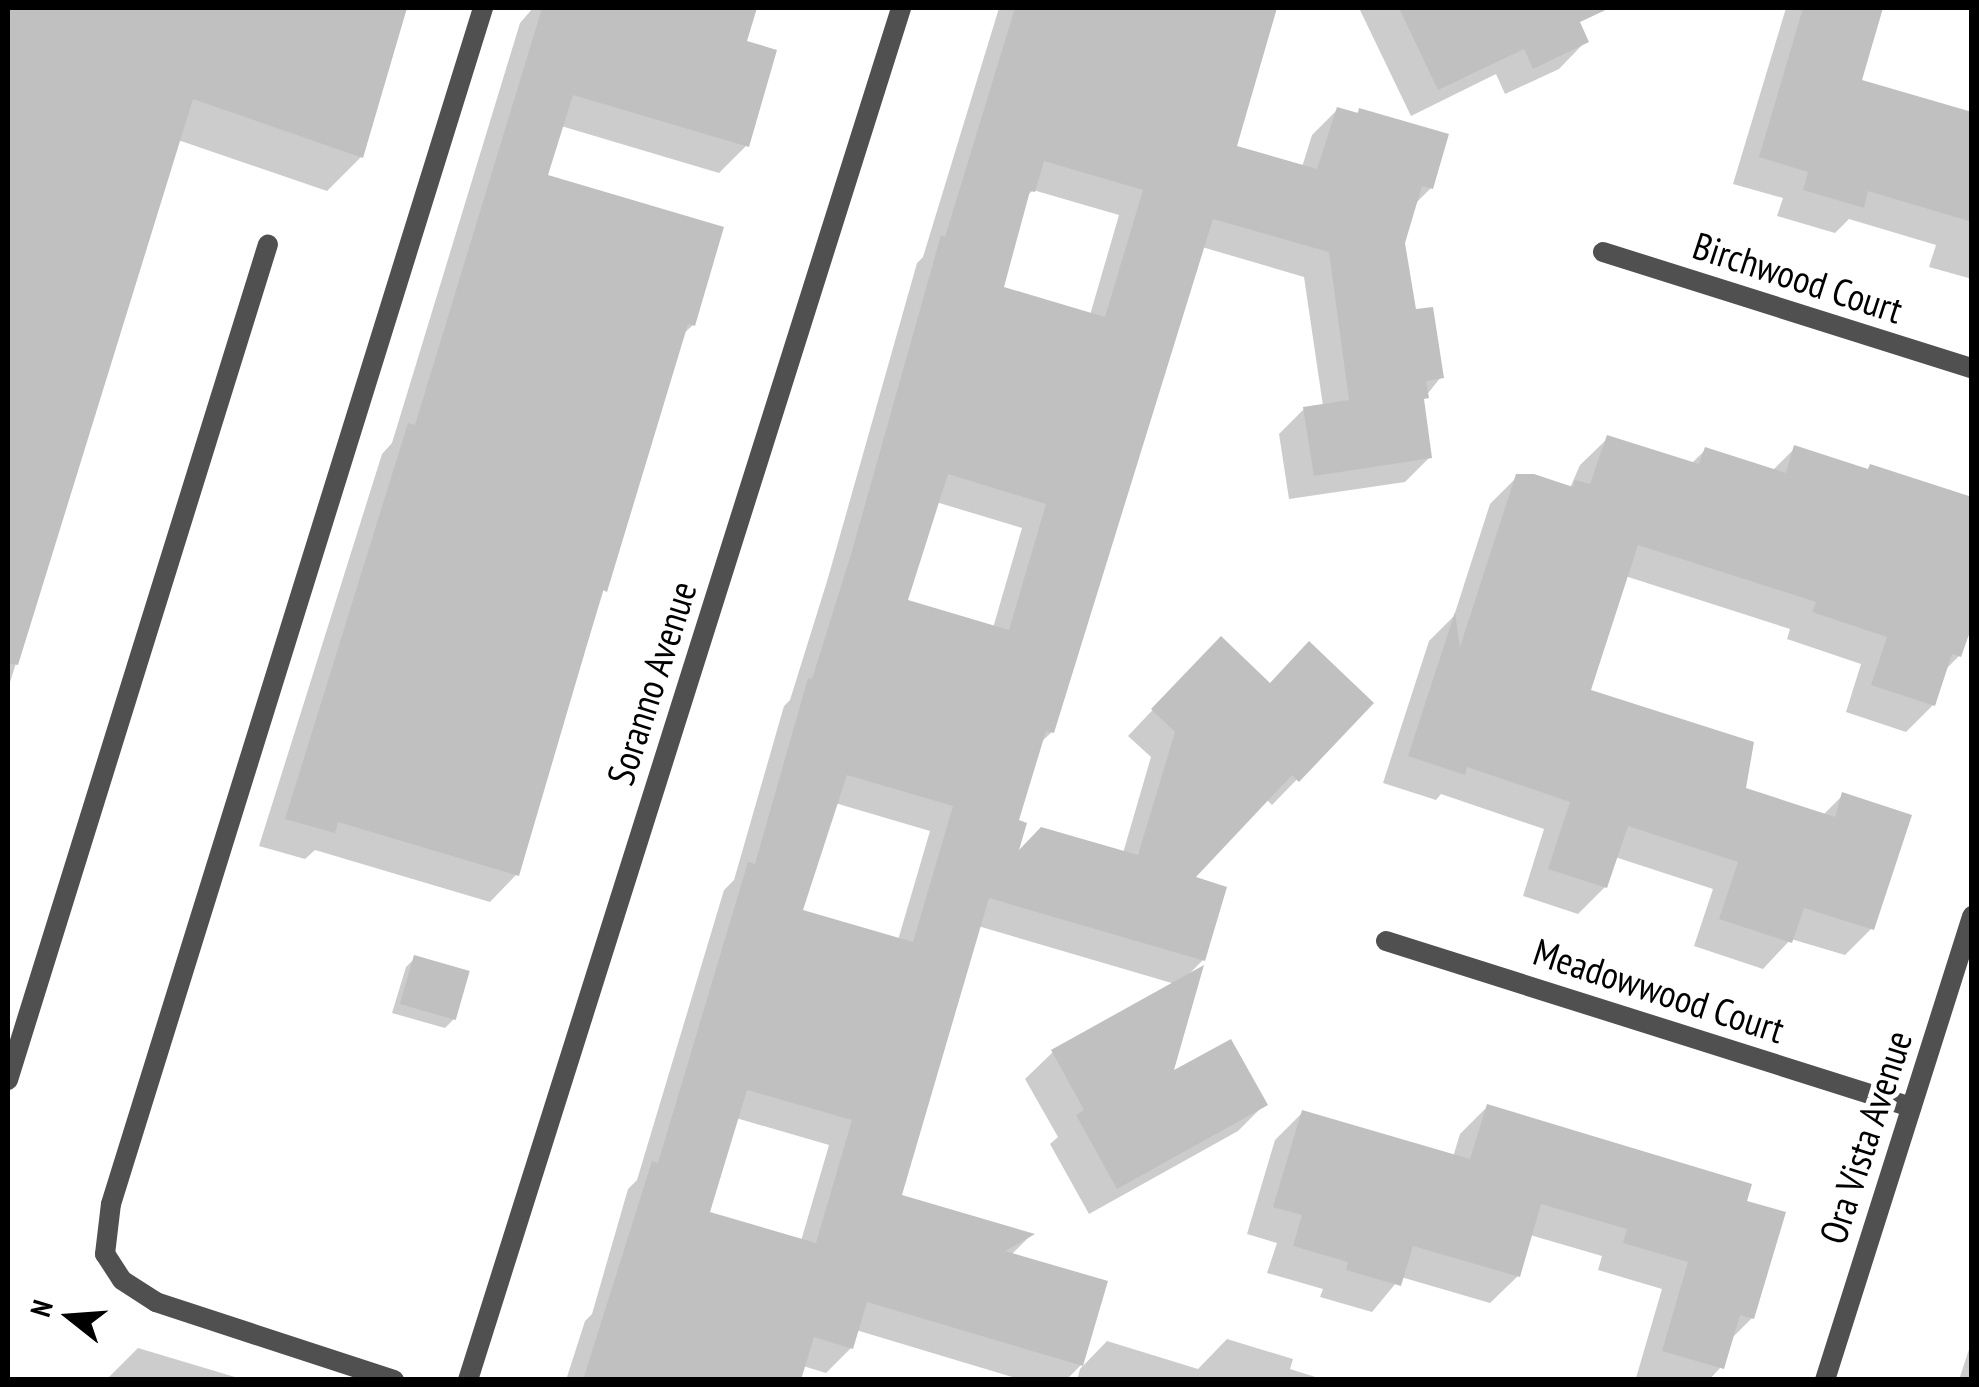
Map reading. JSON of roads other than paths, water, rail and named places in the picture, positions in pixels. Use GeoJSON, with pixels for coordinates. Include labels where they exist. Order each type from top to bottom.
{"type":"FeatureCollection","features":[{"type":"Feature","properties":{"kind":"street"},"geometry":{"type":"LineString","coordinates":[[394,1380],[156,1302],[122,1280],[105,1254],[111,1204],[483,8]]}},
{"type":"Feature","properties":{"kind":"street","name":"Soranno Avenue"},"geometry":{"type":"LineString","coordinates":[[468,1380],[902,8]]}},
{"type":"Feature","properties":{"kind":"street"},"geometry":{"type":"LineString","coordinates":[[8,1080],[268,244]]}},
{"type":"Feature","properties":{"kind":"street","name":"Birchwood Court"},"geometry":{"type":"LineString","coordinates":[[1604,252],[1972,368]]}},
{"type":"Feature","properties":{"kind":"street","name":"Ora Vista Avenue"},"geometry":{"type":"LineString","coordinates":[[1825,1380],[1972,916]]}},
{"type":"Feature","properties":{"kind":"street","name":"Meadowwood Court"},"geometry":{"type":"LineString","coordinates":[[1386,940],[1911,1106]]}}]}
